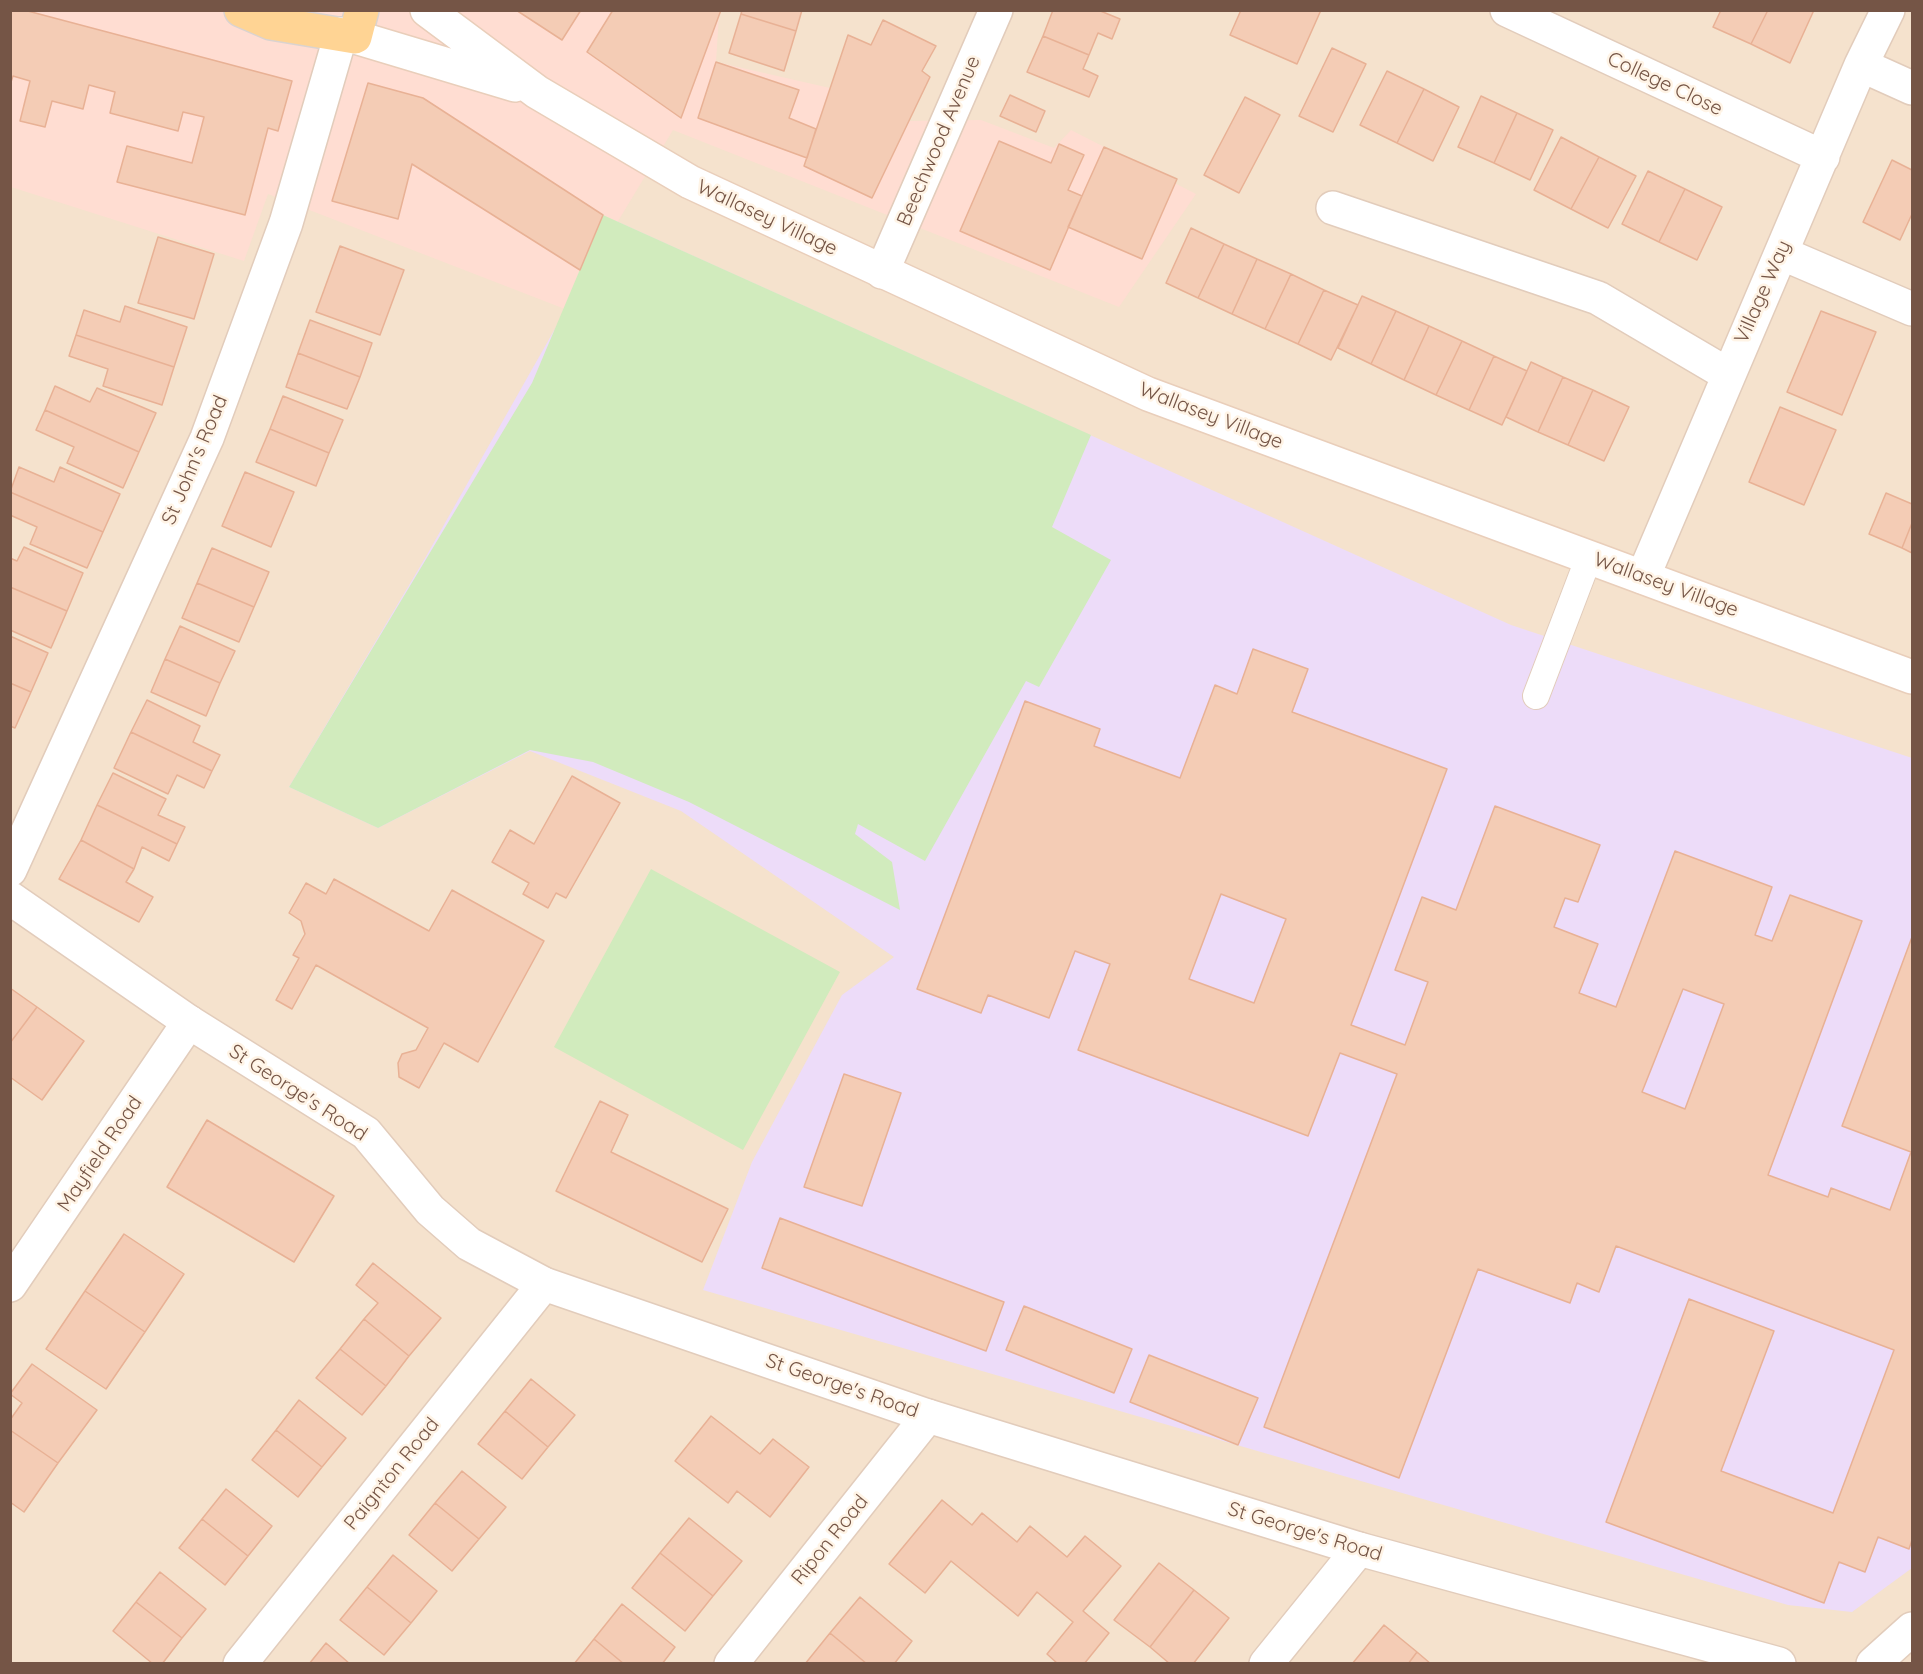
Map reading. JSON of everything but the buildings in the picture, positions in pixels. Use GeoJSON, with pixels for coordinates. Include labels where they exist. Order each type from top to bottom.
{"type":"FeatureCollection","features":[{"type":"Feature","properties":{"kind":"main road"},"geometry":{"type":"LineString","coordinates":[[238,12],[295,28],[352,27]]}},
{"type":"Feature","properties":{"kind":"street","name":"Wallasey Village"},"geometry":{"type":"LineString","coordinates":[[427,10],[537,92],[690,182],[1148,393],[1912,676]]}},
{"type":"Feature","properties":{"kind":"street","name":"College Close"},"geometry":{"type":"LineString","coordinates":[[1508,10],[1823,157]]}},
{"type":"Feature","properties":{"kind":"street","name":"Village Way"},"geometry":{"type":"LineString","coordinates":[[1643,577],[1727,374],[1861,65],[1888,10]]}},
{"type":"Feature","properties":{"kind":"street","name":"Beechwood Avenue"},"geometry":{"type":"LineString","coordinates":[[882,272],[989,13]]}},
{"type":"Feature","properties":{"kind":"street","name":"Wallasey Village"},"geometry":{"type":"LineString","coordinates":[[352,27],[537,92]]}},
{"type":"Feature","properties":{"kind":"street","name":"St John's Road"},"geometry":{"type":"LineString","coordinates":[[10,870],[207,438],[286,223],[352,27]]}},
{"type":"Feature","properties":{"kind":"street"},"geometry":{"type":"LineString","coordinates":[[1861,65],[1912,88]]}},
{"type":"Feature","properties":{"kind":"street"},"geometry":{"type":"LineString","coordinates":[[1333,208],[1598,297],[1727,374]]}},
{"type":"Feature","properties":{"kind":"street"},"geometry":{"type":"LineString","coordinates":[[1781,252],[1912,309]]}},
{"type":"Feature","properties":{"kind":"street","name":"St George's Road"},"geometry":{"type":"LineString","coordinates":[[10,898],[189,1022],[366,1134],[430,1210],[469,1244],[544,1284],[928,1416],[1359,1549],[1779,1664]]}},
{"type":"Feature","properties":{"kind":"street","name":"Mayfield Road"},"geometry":{"type":"LineString","coordinates":[[10,1286],[189,1022]]}},
{"type":"Feature","properties":{"kind":"street","name":"Paignton Road"},"geometry":{"type":"LineString","coordinates":[[240,1664],[544,1284]]}},
{"type":"Feature","properties":{"kind":"street","name":"Ripon Road"},"geometry":{"type":"LineString","coordinates":[[731,1664],[928,1416]]}},
{"type":"Feature","properties":{"kind":"street"},"geometry":{"type":"LineString","coordinates":[[1266,1664],[1359,1549]]}},
{"type":"Feature","properties":{"kind":"street"},"geometry":{"type":"LineString","coordinates":[[1881,1661],[1912,1629]]}},
{"type":"Feature","properties":{"kind":"lane"},"geometry":{"type":"LineString","coordinates":[[1536,696],[1588,556]]}},
{"type":"Feature","properties":{"kind":"shaded area"},"geometry":{"type":"Polygon","coordinates":[[[711,10],[719,15],[716,62],[830,88],[907,121],[981,120],[1054,148],[1071,130],[1196,194],[1119,307],[673,130],[565,309],[268,194],[244,261],[11,187],[11,11],[711,10]]]}},
{"type":"Feature","properties":{"kind":"shaded area"},"geometry":{"type":"Polygon","coordinates":[[[11,11],[1912,11],[1912,1663],[11,1663],[11,11]]]}},
{"type":"Feature","properties":{"kind":"shaded area"},"geometry":{"type":"Polygon","coordinates":[[[616,221],[1511,625],[1912,758],[1912,1568],[1852,1612],[1788,1605],[703,1290],[752,1162],[842,995],[894,957],[681,811],[530,751],[378,828],[289,787],[424,560],[616,221]]]}},
{"type":"Feature","properties":{"kind":"green space"},"geometry":{"type":"Polygon","coordinates":[[[603,215],[1091,435],[1052,527],[1111,560],[1039,687],[1026,681],[925,861],[858,824],[855,834],[892,862],[900,910],[689,802],[593,762],[530,750],[378,828],[289,787],[532,383],[603,215]]]}},
{"type":"Feature","properties":{"kind":"green space"},"geometry":{"type":"Polygon","coordinates":[[[651,869],[840,972],[743,1150],[554,1047],[651,869]]]}}]}
